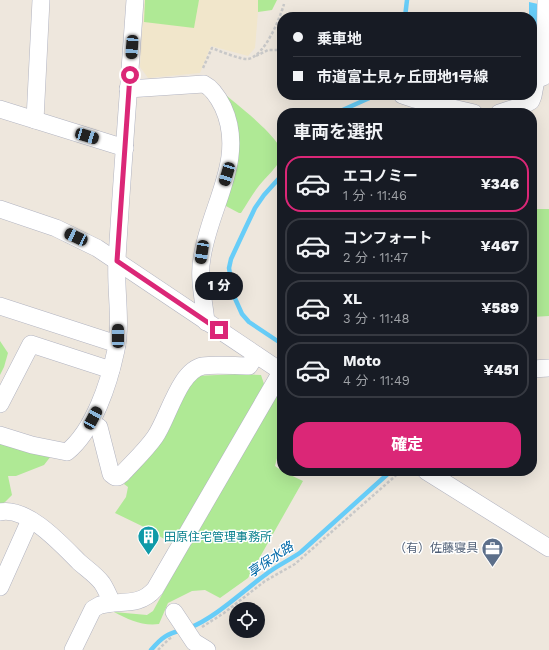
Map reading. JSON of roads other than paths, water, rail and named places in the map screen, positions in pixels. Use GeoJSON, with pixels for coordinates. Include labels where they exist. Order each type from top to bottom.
{"type":"FeatureCollection","features":[{"type":"Feature","properties":{"kind":"street"},"geometry":{"type":"LineString","coordinates":[[35,120],[41,0]]}},
{"type":"Feature","properties":{"kind":"street"},"geometry":{"type":"LineString","coordinates":[[0,435],[32,445],[67,452],[93,418],[100,404],[111,370],[117,344],[117,261],[135,0]]}},
{"type":"Feature","properties":{"kind":"street"},"geometry":{"type":"LineString","coordinates":[[537,80],[543,78],[545,63],[546,0]]}},
{"type":"Feature","properties":{"kind":"street"},"geometry":{"type":"LineString","coordinates":[[128,89],[204,84],[210,88],[219,100],[228,119],[231,134],[229,166],[204,242],[201,260],[200,270],[206,322]]}},
{"type":"Feature","properties":{"kind":"street"},"geometry":{"type":"LineString","coordinates":[[418,100],[453,108]]}},
{"type":"Feature","properties":{"kind":"street"},"geometry":{"type":"LineString","coordinates":[[515,108],[524,105],[531,100]]}},
{"type":"Feature","properties":{"kind":"street"},"geometry":{"type":"LineString","coordinates":[[0,109],[124,148]]}},
{"type":"Feature","properties":{"kind":"street"},"geometry":{"type":"LineString","coordinates":[[0,209],[56,228],[92,245],[277,369]]}},
{"type":"Feature","properties":{"kind":"street"},"geometry":{"type":"LineString","coordinates":[[0,306],[117,344]]}},
{"type":"Feature","properties":{"kind":"street"},"geometry":{"type":"LineString","coordinates":[[0,404],[31,344],[111,370]]}},
{"type":"Feature","properties":{"kind":"street"},"geometry":{"type":"LineString","coordinates":[[99,427],[110,474],[118,477],[156,436],[181,384],[189,374],[203,366],[249,366],[256,355]]}},
{"type":"Feature","properties":{"kind":"street"},"geometry":{"type":"LineString","coordinates":[[537,369],[549,368]]}},
{"type":"Feature","properties":{"kind":"street"},"geometry":{"type":"LineString","coordinates":[[73,650],[90,612],[97,606],[146,598],[155,589],[277,381]]}},
{"type":"Feature","properties":{"kind":"street"},"geometry":{"type":"LineString","coordinates":[[434,476],[549,548]]}},
{"type":"Feature","properties":{"kind":"street"},"geometry":{"type":"LineString","coordinates":[[0,512],[12,512],[30,520],[53,536],[101,582],[112,603]]}},
{"type":"Feature","properties":{"kind":"street"},"geometry":{"type":"LineString","coordinates":[[0,587],[30,520]]}},
{"type":"Feature","properties":{"kind":"street"},"geometry":{"type":"LineString","coordinates":[[174,612],[194,642],[206,650]]}},
{"type":"Feature","properties":{"kind":"water"},"geometry":{"type":"Polygon","coordinates":[[[529,2],[538,4],[538,67],[537,12],[529,12],[529,2]]]}},
{"type":"Feature","properties":{"kind":"waterway","name":"享保水路"},"geometry":{"type":"LineString","coordinates":[[406,12],[407,0]]}},
{"type":"Feature","properties":{"kind":"waterway","name":"享保水路"},"geometry":{"type":"LineString","coordinates":[[347,108],[365,100]]}},
{"type":"Feature","properties":{"kind":"waterway","name":"享保水路"},"geometry":{"type":"LineString","coordinates":[[277,181],[255,208],[231,259],[229,268],[233,294],[242,314],[249,322],[277,341]]}},
{"type":"Feature","properties":{"kind":"waterway","name":"享保水路"},"geometry":{"type":"LineString","coordinates":[[189,628],[209,618],[269,572],[301,552],[385,476]]}},
{"type":"Feature","properties":{"kind":"waterway","name":"享保水路"},"geometry":{"type":"LineString","coordinates":[[151,650],[165,637],[182,630]]}},
{"type":"Feature","properties":{"kind":"place","name":"田原住宅管理事務所"},"geometry":{"type":"Point","coordinates":[149,556]}},
{"type":"Feature","properties":{"kind":"place","name":"（有）佐藤寝具"},"geometry":{"type":"Point","coordinates":[493,568]}}]}
